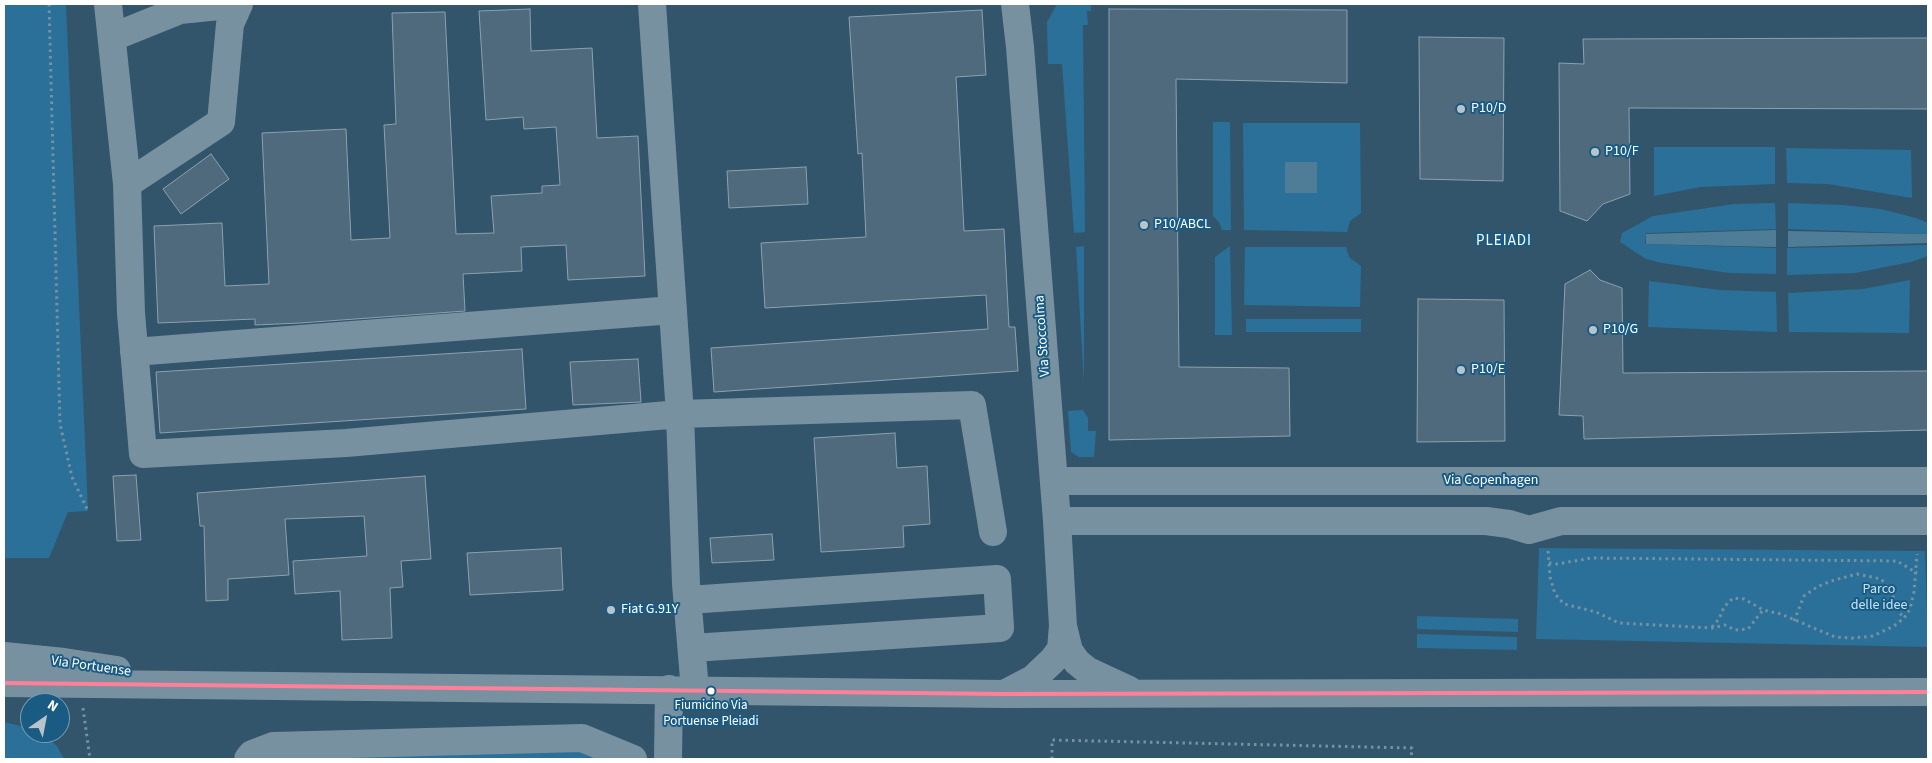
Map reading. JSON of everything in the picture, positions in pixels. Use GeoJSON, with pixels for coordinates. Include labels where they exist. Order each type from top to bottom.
{"type":"FeatureCollection","features":[{"type":"Feature","properties":{"kind":"street"},"geometry":{"type":"LineString","coordinates":[[108,4],[113,37],[127,184],[131,313],[143,454],[346,442],[680,414],[972,405],[993,532]]}},
{"type":"Feature","properties":{"kind":"street"},"geometry":{"type":"LineString","coordinates":[[113,37],[180,10],[239,4]]}},
{"type":"Feature","properties":{"kind":"street"},"geometry":{"type":"LineString","coordinates":[[127,184],[221,122],[230,24],[239,4]]}},
{"type":"Feature","properties":{"kind":"street"},"geometry":{"type":"LineString","coordinates":[[652,4],[680,414],[686,584],[692,648],[668,759]]}},
{"type":"Feature","properties":{"kind":"street","name":"Via Stoccolma"},"geometry":{"type":"LineString","coordinates":[[1005,694],[1033,679],[1053,660],[1061,649],[1062,626],[1058,521],[1015,4]]}},
{"type":"Feature","properties":{"kind":"street","name":"Via Stoccolma"},"geometry":{"type":"LineString","coordinates":[[1020,47],[1034,6],[1037,4]]}},
{"type":"Feature","properties":{"kind":"street"},"geometry":{"type":"LineString","coordinates":[[134,352],[673,310]]}},
{"type":"Feature","properties":{"kind":"street","name":"Via Copenhagen"},"geometry":{"type":"LineString","coordinates":[[1054,481],[1928,481]]}},
{"type":"Feature","properties":{"kind":"street"},"geometry":{"type":"LineString","coordinates":[[1509,524],[1504,510],[1505,496],[1515,481]]}},
{"type":"Feature","properties":{"kind":"street"},"geometry":{"type":"LineString","coordinates":[[1544,539],[1551,514],[1552,500],[1545,481]]}},
{"type":"Feature","properties":{"kind":"street"},"geometry":{"type":"LineString","coordinates":[[1058,521],[1486,521],[1509,524],[1528,530],[1544,539]]}},
{"type":"Feature","properties":{"kind":"street"},"geometry":{"type":"LineString","coordinates":[[1544,539],[1561,521],[1928,521]]}},
{"type":"Feature","properties":{"kind":"street"},"geometry":{"type":"LineString","coordinates":[[688,600],[997,579],[1000,628],[692,648]]}},
{"type":"Feature","properties":{"kind":"street","name":"Via Stoccolma"},"geometry":{"type":"LineString","coordinates":[[1062,626],[1069,651],[1077,662],[1088,671],[1107,681],[1145,694]]}},
{"type":"Feature","properties":{"kind":"street","name":"Via Portuense"},"geometry":{"type":"LineString","coordinates":[[4,656],[64,662],[207,684]]}},
{"type":"Feature","properties":{"kind":"street","name":"Via Portuense"},"geometry":{"type":"LineString","coordinates":[[4,683],[1005,694],[1928,692]]}},
{"type":"Feature","properties":{"kind":"street"},"geometry":{"type":"LineString","coordinates":[[248,759],[252,754],[274,746],[582,738],[632,759]]}},
{"type":"Feature","properties":{"kind":"path"},"geometry":{"type":"LineString","coordinates":[[50,4],[60,424],[72,478],[88,510]]}},
{"type":"Feature","properties":{"kind":"path"},"geometry":{"type":"LineString","coordinates":[[1544,539],[1550,577],[1555,594],[1564,604],[1596,612],[1619,623],[1712,628],[1725,625],[1735,630],[1748,629],[1763,610]]}},
{"type":"Feature","properties":{"kind":"path"},"geometry":{"type":"LineString","coordinates":[[1712,628],[1719,619],[1724,607],[1734,598],[1744,599],[1763,610],[1781,614],[1835,637],[1873,636],[1894,626],[1904,618],[1910,609],[1917,573],[1917,554]]}},
{"type":"Feature","properties":{"kind":"path"},"geometry":{"type":"LineString","coordinates":[[1549,563],[1557,564],[1592,558],[1897,561],[1917,573]]}},
{"type":"Feature","properties":{"kind":"path"},"geometry":{"type":"LineString","coordinates":[[1794,621],[1804,596],[1817,587],[1831,581],[1857,574],[1881,579],[1890,589],[1899,612],[1904,618]]}},
{"type":"Feature","properties":{"kind":"path"},"geometry":{"type":"LineString","coordinates":[[80,683],[90,759]]}},
{"type":"Feature","properties":{"kind":"path"},"geometry":{"type":"LineString","coordinates":[[1052,759],[1052,740],[1412,748],[1411,759]]}},
{"type":"Feature","properties":{"kind":"green space"},"geometry":{"type":"Polygon","coordinates":[[[4,4],[66,4],[88,511],[68,512],[49,558],[4,558],[4,4]]]}},
{"type":"Feature","properties":{"kind":"green space"},"geometry":{"type":"Polygon","coordinates":[[[1057,4],[1091,4],[1091,11],[1087,11],[1088,25],[1083,25],[1085,232],[1074,233],[1062,64],[1048,64],[1047,22],[1057,4]]]}},
{"type":"Feature","properties":{"kind":"green space"},"geometry":{"type":"Polygon","coordinates":[[[1213,122],[1230,122],[1231,230],[1222,230],[1219,222],[1213,216],[1213,122]]]}},
{"type":"Feature","properties":{"kind":"green space"},"geometry":{"type":"Polygon","coordinates":[[[1243,123],[1360,123],[1361,213],[1350,221],[1347,232],[1244,230],[1243,123]]]}},
{"type":"Feature","properties":{"kind":"green space"},"geometry":{"type":"Polygon","coordinates":[[[1654,147],[1775,147],[1775,184],[1701,187],[1654,196],[1654,147]]]}},
{"type":"Feature","properties":{"kind":"green space"},"geometry":{"type":"Polygon","coordinates":[[[1786,148],[1911,150],[1912,198],[1828,184],[1787,183],[1786,148]]]}},
{"type":"Feature","properties":{"kind":"green space"},"geometry":{"type":"Polygon","coordinates":[[[1775,203],[1776,229],[1646,233],[1645,244],[1776,248],[1776,274],[1729,273],[1662,263],[1646,259],[1620,242],[1622,233],[1653,216],[1734,204],[1775,203]]]}},
{"type":"Feature","properties":{"kind":"green space"},"geometry":{"type":"Polygon","coordinates":[[[1788,203],[1843,205],[1881,209],[1928,223],[1928,234],[1788,229],[1788,203]]]}},
{"type":"Feature","properties":{"kind":"green space"},"geometry":{"type":"Polygon","coordinates":[[[1928,245],[1928,256],[1911,262],[1855,273],[1787,275],[1787,248],[1928,245]]]}},
{"type":"Feature","properties":{"kind":"green space"},"geometry":{"type":"Polygon","coordinates":[[[1084,246],[1084,383],[1076,247],[1084,246]]]}},
{"type":"Feature","properties":{"kind":"green space"},"geometry":{"type":"Polygon","coordinates":[[[1230,246],[1232,335],[1215,335],[1215,257],[1230,246]]]}},
{"type":"Feature","properties":{"kind":"green space"},"geometry":{"type":"Polygon","coordinates":[[[1245,247],[1346,247],[1349,257],[1361,266],[1360,307],[1244,305],[1245,247]]]}},
{"type":"Feature","properties":{"kind":"green space"},"geometry":{"type":"Polygon","coordinates":[[[1910,280],[1909,333],[1789,332],[1788,293],[1863,289],[1910,280]]]}},
{"type":"Feature","properties":{"kind":"green space"},"geometry":{"type":"Polygon","coordinates":[[[1649,281],[1720,290],[1776,292],[1777,332],[1648,327],[1649,281]]]}},
{"type":"Feature","properties":{"kind":"green space"},"geometry":{"type":"Polygon","coordinates":[[[1246,319],[1361,319],[1361,332],[1246,332],[1246,319]]]}},
{"type":"Feature","properties":{"kind":"green space"},"geometry":{"type":"Polygon","coordinates":[[[1083,410],[1088,418],[1088,431],[1096,431],[1094,457],[1079,457],[1071,452],[1068,411],[1083,410]]]}},
{"type":"Feature","properties":{"kind":"green space","name":"Parco delle idee"},"geometry":{"type":"Polygon","coordinates":[[[1539,548],[1925,551],[1928,647],[1536,639],[1539,548]]]}},
{"type":"Feature","properties":{"kind":"green space"},"geometry":{"type":"Polygon","coordinates":[[[1417,616],[1518,619],[1518,632],[1417,629],[1417,616]]]}},
{"type":"Feature","properties":{"kind":"green space"},"geometry":{"type":"Polygon","coordinates":[[[1417,634],[1517,637],[1517,650],[1417,648],[1417,634]]]}},
{"type":"Feature","properties":{"kind":"green space"},"geometry":{"type":"Polygon","coordinates":[[[4,722],[20,726],[20,743],[54,743],[64,759],[4,759],[4,722]]]}},
{"type":"Feature","properties":{"kind":"green space"},"geometry":{"type":"Polygon","coordinates":[[[566,748],[616,759],[272,759],[566,748]]]}},
{"type":"Feature","properties":{"kind":"shaded area"},"geometry":{"type":"Polygon","coordinates":[[[1285,162],[1317,162],[1317,193],[1285,193],[1285,162]]]}},
{"type":"Feature","properties":{"kind":"shaded area"},"geometry":{"type":"Polygon","coordinates":[[[1776,230],[1776,247],[1646,244],[1646,234],[1776,230]]]}},
{"type":"Feature","properties":{"kind":"shaded area"},"geometry":{"type":"Polygon","coordinates":[[[1788,231],[1928,234],[1928,243],[1788,247],[1788,231]]]}},
{"type":"Feature","properties":{"kind":"building"},"geometry":{"type":"Polygon","coordinates":[[[530,9],[531,51],[592,48],[597,138],[638,136],[645,276],[568,280],[566,245],[521,247],[522,271],[463,274],[465,311],[255,325],[255,319],[158,323],[154,226],[222,223],[225,286],[269,284],[262,133],[346,129],[351,240],[390,238],[384,125],[396,124],[392,13],[445,12],[456,234],[494,233],[491,196],[542,193],[542,186],[560,185],[556,127],[524,129],[523,117],[486,120],[479,11],[530,9]]]}},
{"type":"Feature","properties":{"kind":"building","name":"P10/ABCL"},"geometry":{"type":"Polygon","coordinates":[[[1109,9],[1347,10],[1347,83],[1176,79],[1179,367],[1289,368],[1290,436],[1109,440],[1109,9]]]}},
{"type":"Feature","properties":{"kind":"building"},"geometry":{"type":"Polygon","coordinates":[[[982,10],[986,75],[956,77],[964,231],[1004,229],[1009,327],[1015,327],[1018,371],[714,392],[711,348],[988,329],[986,295],[765,308],[761,243],[866,237],[862,153],[858,154],[849,17],[982,10]]]}},
{"type":"Feature","properties":{"kind":"building","name":"P10/D"},"geometry":{"type":"Polygon","coordinates":[[[1419,37],[1504,38],[1503,181],[1420,179],[1419,37]]]}},
{"type":"Feature","properties":{"kind":"building","name":"P10/F"},"geometry":{"type":"Polygon","coordinates":[[[1928,38],[1928,109],[1629,108],[1630,194],[1603,204],[1587,221],[1560,211],[1559,63],[1584,64],[1583,39],[1928,38]]]}},
{"type":"Feature","properties":{"kind":"building"},"geometry":{"type":"Polygon","coordinates":[[[211,154],[229,179],[181,214],[163,189],[211,154]]]}},
{"type":"Feature","properties":{"kind":"building"},"geometry":{"type":"Polygon","coordinates":[[[806,167],[808,204],[729,208],[727,171],[806,167]]]}},
{"type":"Feature","properties":{"kind":"building","name":"P10/G"},"geometry":{"type":"Polygon","coordinates":[[[1590,270],[1600,280],[1622,288],[1623,373],[1928,371],[1928,430],[1584,439],[1583,416],[1559,415],[1565,284],[1590,270]]]}},
{"type":"Feature","properties":{"kind":"building","name":"P10/E"},"geometry":{"type":"Polygon","coordinates":[[[1418,299],[1504,300],[1505,441],[1417,442],[1418,299]]]}},
{"type":"Feature","properties":{"kind":"building"},"geometry":{"type":"Polygon","coordinates":[[[522,349],[526,409],[160,433],[156,372],[522,349]]]}},
{"type":"Feature","properties":{"kind":"building"},"geometry":{"type":"Polygon","coordinates":[[[638,359],[641,402],[573,405],[570,362],[638,359]]]}},
{"type":"Feature","properties":{"kind":"building"},"geometry":{"type":"Polygon","coordinates":[[[895,433],[897,468],[927,466],[930,524],[903,526],[904,547],[821,552],[814,438],[895,433]]]}},
{"type":"Feature","properties":{"kind":"building"},"geometry":{"type":"Polygon","coordinates":[[[136,475],[141,540],[117,541],[113,476],[136,475]]]}},
{"type":"Feature","properties":{"kind":"building"},"geometry":{"type":"Polygon","coordinates":[[[425,476],[431,559],[401,561],[403,587],[390,588],[392,638],[342,640],[340,591],[295,594],[293,561],[367,556],[364,516],[285,519],[289,575],[228,579],[228,600],[206,601],[204,526],[200,526],[197,493],[425,476]]]}},
{"type":"Feature","properties":{"kind":"building"},"geometry":{"type":"Polygon","coordinates":[[[772,534],[774,560],[712,563],[710,538],[772,534]]]}},
{"type":"Feature","properties":{"kind":"building"},"geometry":{"type":"Polygon","coordinates":[[[561,548],[563,590],[470,595],[467,553],[561,548]]]}},
{"type":"Feature","properties":{"kind":"transit line"},"geometry":{"type":"LineString","coordinates":[[4,683],[1005,694],[1928,692]]}},
{"type":"Feature","properties":{"kind":"place","name":"P10/D"},"geometry":{"type":"Point","coordinates":[1461,109]}},
{"type":"Feature","properties":{"kind":"place","name":"P10/F"},"geometry":{"type":"Point","coordinates":[1595,152]}},
{"type":"Feature","properties":{"kind":"place","name":"P10/ABCL"},"geometry":{"type":"Point","coordinates":[1144,225]}},
{"type":"Feature","properties":{"kind":"place","name":"P10/G"},"geometry":{"type":"Point","coordinates":[1593,330]}},
{"type":"Feature","properties":{"kind":"place","name":"P10/E"},"geometry":{"type":"Point","coordinates":[1461,370]}},
{"type":"Feature","properties":{"kind":"place","name":"Fiat G.91Y"},"geometry":{"type":"Point","coordinates":[611,610]}},
{"type":"Feature","properties":{"kind":"place","name":"Fiumicino Via Portuense Pleiadi"},"geometry":{"type":"Point","coordinates":[711,691]}},
{"type":"Feature","properties":{"kind":"district","name":"PLEIADI"},"geometry":{"type":"Point","coordinates":[1504,242]}}]}
